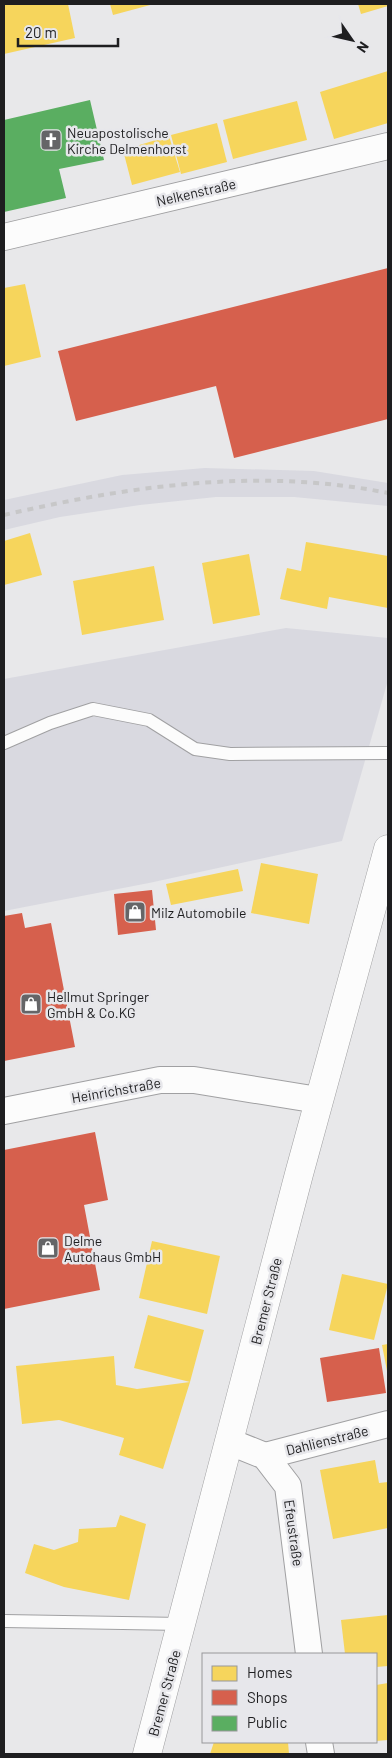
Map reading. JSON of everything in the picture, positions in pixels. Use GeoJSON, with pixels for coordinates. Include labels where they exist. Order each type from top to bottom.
{"type":"FeatureCollection","features":[{"type":"Feature","properties":{"kind":"main road","name":"Bremer Straße"},"geometry":{"type":"LineString","coordinates":[[148,1754],[318,1100],[388,849]]}},
{"type":"Feature","properties":{"kind":"street","name":"Nelkenstraße"},"geometry":{"type":"LineString","coordinates":[[4,237],[388,146]]}},
{"type":"Feature","properties":{"kind":"street","name":"Heinrichstraße"},"geometry":{"type":"LineString","coordinates":[[4,1111],[160,1080],[194,1080],[318,1100]]}},
{"type":"Feature","properties":{"kind":"street","name":"Dahlienstraße"},"geometry":{"type":"LineString","coordinates":[[265,1456],[388,1424]]}},
{"type":"Feature","properties":{"kind":"street"},"geometry":{"type":"LineString","coordinates":[[230,1442],[265,1456]]}},
{"type":"Feature","properties":{"kind":"street","name":"Efeustraße"},"geometry":{"type":"LineString","coordinates":[[265,1456],[288,1486],[309,1653]]}},
{"type":"Feature","properties":{"kind":"lane"},"geometry":{"type":"LineString","coordinates":[[4,742],[50,723],[93,709],[149,720],[195,750],[230,754],[388,753]]}},
{"type":"Feature","properties":{"kind":"lane"},"geometry":{"type":"LineString","coordinates":[[4,1621],[182,1624]]}},
{"type":"Feature","properties":{"kind":"shaded area"},"geometry":{"type":"Polygon","coordinates":[[[205,468],[314,471],[388,483],[388,506],[294,497],[216,497],[140,505],[60,517],[4,530],[4,500],[122,475],[205,468]]]}},
{"type":"Feature","properties":{"kind":"shaded area"},"geometry":{"type":"Polygon","coordinates":[[[286,628],[388,638],[388,680],[342,841],[149,883],[4,911],[4,679],[286,628]]]}},
{"type":"Feature","properties":{"kind":"building: Homes"},"geometry":{"type":"Polygon","coordinates":[[[4,4],[68,4],[75,38],[4,54],[4,4]]]}},
{"type":"Feature","properties":{"kind":"building: Homes"},"geometry":{"type":"Polygon","coordinates":[[[110,4],[154,4],[113,15],[110,4]]]}},
{"type":"Feature","properties":{"kind":"building: Homes"},"geometry":{"type":"Polygon","coordinates":[[[358,4],[388,4],[388,6],[361,14],[358,4]]]}},
{"type":"Feature","properties":{"kind":"building: Homes"},"geometry":{"type":"Polygon","coordinates":[[[388,71],[388,123],[334,139],[320,92],[388,71]]]}},
{"type":"Feature","properties":{"kind":"building: Homes"},"geometry":{"type":"Polygon","coordinates":[[[297,101],[307,140],[233,159],[223,120],[297,101]]]}},
{"type":"Feature","properties":{"kind":"building: Homes"},"geometry":{"type":"Polygon","coordinates":[[[217,123],[227,162],[181,174],[171,135],[217,123]]]}},
{"type":"Feature","properties":{"kind":"building: Homes"},"geometry":{"type":"Polygon","coordinates":[[[169,136],[180,172],[132,185],[123,150],[169,136]]]}},
{"type":"Feature","properties":{"kind":"building: Homes"},"geometry":{"type":"Polygon","coordinates":[[[25,284],[41,357],[4,366],[4,288],[25,284]]]}},
{"type":"Feature","properties":{"kind":"building: Homes"},"geometry":{"type":"Polygon","coordinates":[[[30,533],[42,575],[4,585],[4,541],[30,533]]]}},
{"type":"Feature","properties":{"kind":"building: Homes"},"geometry":{"type":"Polygon","coordinates":[[[306,542],[388,556],[388,608],[329,597],[327,609],[280,599],[287,568],[301,571],[306,542]]]}},
{"type":"Feature","properties":{"kind":"building: Homes"},"geometry":{"type":"Polygon","coordinates":[[[249,554],[260,615],[213,624],[202,563],[249,554]]]}},
{"type":"Feature","properties":{"kind":"building: Homes"},"geometry":{"type":"Polygon","coordinates":[[[154,566],[164,620],[82,635],[73,581],[154,566]]]}},
{"type":"Feature","properties":{"kind":"building: Homes"},"geometry":{"type":"Polygon","coordinates":[[[261,863],[318,874],[309,924],[251,913],[261,863]]]}},
{"type":"Feature","properties":{"kind":"building: Homes"},"geometry":{"type":"Polygon","coordinates":[[[238,869],[243,891],[171,905],[166,884],[238,869]]]}},
{"type":"Feature","properties":{"kind":"building: Homes"},"geometry":{"type":"Polygon","coordinates":[[[152,1241],[220,1256],[207,1314],[139,1298],[152,1241]]]}},
{"type":"Feature","properties":{"kind":"building: Homes"},"geometry":{"type":"Polygon","coordinates":[[[342,1274],[388,1284],[374,1340],[329,1330],[342,1274]]]}},
{"type":"Feature","properties":{"kind":"building: Homes"},"geometry":{"type":"Polygon","coordinates":[[[148,1315],[204,1330],[190,1382],[134,1368],[148,1315]]]}},
{"type":"Feature","properties":{"kind":"building: Homes"},"geometry":{"type":"Polygon","coordinates":[[[388,1344],[388,1370],[387,1371],[382,1345],[388,1344]]]}},
{"type":"Feature","properties":{"kind":"building: Homes"},"geometry":{"type":"Polygon","coordinates":[[[114,1356],[116,1385],[137,1389],[190,1382],[163,1469],[119,1455],[124,1438],[59,1420],[22,1424],[16,1366],[114,1356]]]}},
{"type":"Feature","properties":{"kind":"building: Homes"},"geometry":{"type":"Polygon","coordinates":[[[375,1460],[379,1483],[388,1482],[388,1528],[333,1539],[320,1470],[375,1460]]]}},
{"type":"Feature","properties":{"kind":"building: Homes"},"geometry":{"type":"Polygon","coordinates":[[[120,1515],[146,1524],[129,1600],[64,1587],[25,1573],[34,1544],[54,1550],[78,1542],[79,1529],[116,1527],[120,1515]]]}},
{"type":"Feature","properties":{"kind":"building: Homes"},"geometry":{"type":"Polygon","coordinates":[[[388,1615],[388,1666],[377,1667],[377,1653],[345,1653],[341,1620],[388,1615]]]}},
{"type":"Feature","properties":{"kind":"building: Homes"},"geometry":{"type":"Polygon","coordinates":[[[388,1683],[388,1740],[377,1741],[377,1685],[388,1683]]]}},
{"type":"Feature","properties":{"kind":"building: Homes"},"geometry":{"type":"Polygon","coordinates":[[[214,1743],[288,1743],[289,1754],[210,1754],[214,1743]]]}},
{"type":"Feature","properties":{"kind":"building: Shops"},"geometry":{"type":"Polygon","coordinates":[[[388,268],[388,419],[234,458],[216,386],[76,421],[58,351],[388,268]]]}},
{"type":"Feature","properties":{"kind":"building: Shops","name":"Milz Automobile"},"geometry":{"type":"Polygon","coordinates":[[[152,890],[156,930],[118,935],[114,894],[152,890]]]}},
{"type":"Feature","properties":{"kind":"building: Shops"},"geometry":{"type":"Polygon","coordinates":[[[22,913],[25,928],[51,923],[75,1047],[4,1061],[4,916],[22,913]]]}},
{"type":"Feature","properties":{"kind":"building: Shops","name":"Delme Autohaus GmbH"},"geometry":{"type":"Polygon","coordinates":[[[95,1132],[108,1200],[84,1205],[100,1290],[4,1309],[4,1150],[95,1132]]]}},
{"type":"Feature","properties":{"kind":"building: Shops"},"geometry":{"type":"Polygon","coordinates":[[[379,1348],[386,1393],[327,1402],[320,1358],[379,1348]]]}},
{"type":"Feature","properties":{"kind":"building: Public","name":"Neuapostolische Kirche Delmenhorst"},"geometry":{"type":"Polygon","coordinates":[[[90,100],[104,160],[59,169],[66,198],[4,212],[4,120],[90,100]]]}},
{"type":"Feature","properties":{"kind":"railway"},"geometry":{"type":"LineString","coordinates":[[4,515],[99,496],[195,483],[292,481],[340,485],[388,493]]}},
{"type":"Feature","properties":{"kind":"place","name":"Neuapostolische Kirche Delmenhorst"},"geometry":{"type":"Point","coordinates":[51,140]}},
{"type":"Feature","properties":{"kind":"place","name":"Milz Automobile"},"geometry":{"type":"Point","coordinates":[135,912]}},
{"type":"Feature","properties":{"kind":"place","name":"Hellmut Springer GmbH & Co.KG"},"geometry":{"type":"Point","coordinates":[31,1004]}},
{"type":"Feature","properties":{"kind":"place","name":"Delme Autohaus GmbH"},"geometry":{"type":"Point","coordinates":[48,1248]}}]}
